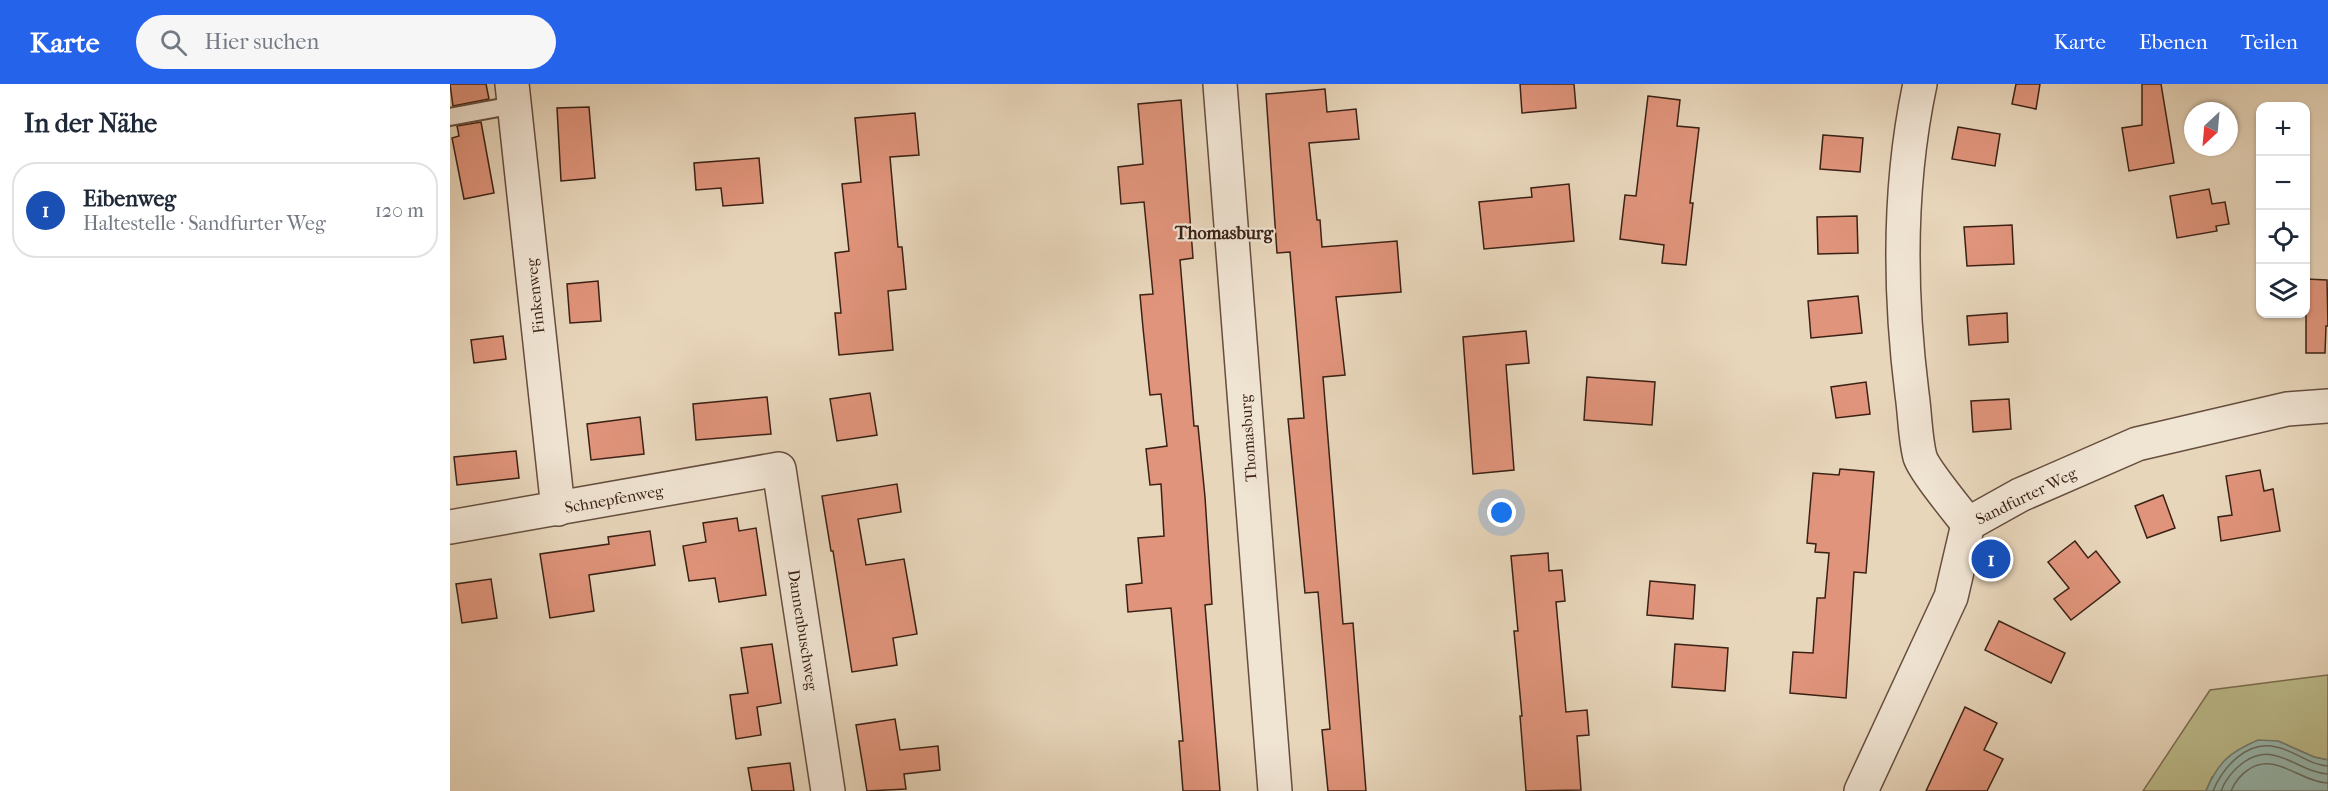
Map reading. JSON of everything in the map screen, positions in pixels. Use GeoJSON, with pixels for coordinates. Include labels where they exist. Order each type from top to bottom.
{"type":"FeatureCollection","features":[{"type":"Feature","properties":{"kind":"street","name":"Thomasburg"},"geometry":{"type":"LineString","coordinates":[[1220,84],[1275,791]]}},
{"type":"Feature","properties":{"kind":"street"},"geometry":{"type":"LineString","coordinates":[[1920,84],[1914,112],[1904,198],[1901,277],[1908,361],[1920,459],[1968,525]]}},
{"type":"Feature","properties":{"kind":"street","name":"Finkenweg"},"geometry":{"type":"LineString","coordinates":[[513,95],[558,509]]}},
{"type":"Feature","properties":{"kind":"street","name":"Sandfurter Weg"},"geometry":{"type":"LineString","coordinates":[[1861,791],[1951,597],[1968,525],[2020,495],[2137,444],[2287,409],[2328,406]]}},
{"type":"Feature","properties":{"kind":"street","name":"Schnepfenweg"},"geometry":{"type":"LineString","coordinates":[[450,527],[779,469]]}},
{"type":"Feature","properties":{"kind":"street","name":"Dannenbuschweg"},"geometry":{"type":"LineString","coordinates":[[779,469],[828,791]]}},
{"type":"Feature","properties":{"kind":"lane"},"geometry":{"type":"LineString","coordinates":[[450,117],[513,95]]}},
{"type":"Feature","properties":{"kind":"shaded area"},"geometry":{"type":"Polygon","coordinates":[[[2328,675],[2328,760],[2314,757],[2278,741],[2212,777],[2206,791],[2143,791],[2210,690],[2328,675]]]}},
{"type":"Feature","properties":{"kind":"water"},"geometry":{"type":"Polygon","coordinates":[[[2258,740],[2278,741],[2314,757],[2328,760],[2328,791],[2206,791],[2215,772],[2226,759],[2258,740]]]}},
{"type":"Feature","properties":{"kind":"building"},"geometry":{"type":"Polygon","coordinates":[[[450,84],[486,84],[489,99],[453,106],[450,84]]]}},
{"type":"Feature","properties":{"kind":"building"},"geometry":{"type":"Polygon","coordinates":[[[1520,84],[1574,84],[1576,108],[1522,113],[1520,84]]]}},
{"type":"Feature","properties":{"kind":"building"},"geometry":{"type":"Polygon","coordinates":[[[2016,84],[2040,84],[2036,109],[2012,104],[2016,84]]]}},
{"type":"Feature","properties":{"kind":"building"},"geometry":{"type":"Polygon","coordinates":[[[2142,84],[2161,84],[2174,163],[2129,171],[2122,128],[2142,125],[2142,84]]]}},
{"type":"Feature","properties":{"kind":"building"},"geometry":{"type":"Polygon","coordinates":[[[1325,89],[1327,112],[1356,109],[1359,139],[1309,143],[1322,247],[1397,241],[1401,292],[1336,297],[1345,375],[1323,377],[1343,624],[1353,623],[1366,791],[1328,791],[1322,730],[1330,729],[1318,592],[1305,593],[1288,419],[1304,418],[1290,252],[1277,253],[1266,94],[1325,89]]]}},
{"type":"Feature","properties":{"kind":"building"},"geometry":{"type":"Polygon","coordinates":[[[1648,96],[1680,100],[1677,126],[1699,128],[1690,203],[1693,203],[1686,265],[1662,263],[1664,245],[1620,239],[1625,195],[1636,196],[1648,96]]]}},
{"type":"Feature","properties":{"kind":"building"},"geometry":{"type":"Polygon","coordinates":[[[1181,100],[1193,258],[1180,260],[1194,426],[1198,426],[1205,497],[1212,604],[1205,605],[1220,791],[1183,791],[1179,741],[1183,741],[1171,608],[1128,612],[1126,585],[1142,583],[1138,538],[1164,536],[1161,484],[1150,485],[1146,449],[1167,446],[1161,394],[1150,395],[1143,328],[1140,295],[1153,294],[1144,202],[1121,204],[1118,167],[1143,164],[1138,104],[1181,100]]]}},
{"type":"Feature","properties":{"kind":"building"},"geometry":{"type":"Polygon","coordinates":[[[589,107],[595,178],[561,181],[557,108],[589,107]]]}},
{"type":"Feature","properties":{"kind":"building"},"geometry":{"type":"Polygon","coordinates":[[[915,113],[919,155],[890,157],[898,247],[902,247],[906,289],[888,291],[893,350],[839,355],[835,313],[841,313],[835,253],[849,251],[842,184],[861,182],[855,118],[915,113]]]}},
{"type":"Feature","properties":{"kind":"building"},"geometry":{"type":"Polygon","coordinates":[[[481,122],[494,193],[464,199],[452,138],[459,136],[457,126],[481,122]]]}},
{"type":"Feature","properties":{"kind":"building"},"geometry":{"type":"Polygon","coordinates":[[[1958,127],[2000,134],[1995,166],[1952,159],[1958,127]]]}},
{"type":"Feature","properties":{"kind":"building"},"geometry":{"type":"Polygon","coordinates":[[[1823,135],[1863,138],[1860,172],[1820,169],[1823,135]]]}},
{"type":"Feature","properties":{"kind":"building"},"geometry":{"type":"Polygon","coordinates":[[[759,158],[763,203],[723,206],[721,188],[696,190],[694,163],[759,158]]]}},
{"type":"Feature","properties":{"kind":"building"},"geometry":{"type":"Polygon","coordinates":[[[1569,184],[1574,241],[1484,249],[1479,202],[1532,197],[1531,188],[1569,184]]]}},
{"type":"Feature","properties":{"kind":"building"},"geometry":{"type":"Polygon","coordinates":[[[2209,189],[2212,204],[2225,202],[2229,224],[2216,226],[2217,231],[2177,238],[2170,196],[2209,189]]]}},
{"type":"Feature","properties":{"kind":"building"},"geometry":{"type":"Polygon","coordinates":[[[1857,216],[1858,253],[1818,254],[1817,217],[1857,216]]]}},
{"type":"Feature","properties":{"kind":"building"},"geometry":{"type":"Polygon","coordinates":[[[2012,225],[2014,264],[1967,266],[1964,227],[2012,225]]]}},
{"type":"Feature","properties":{"kind":"building"},"geometry":{"type":"Polygon","coordinates":[[[2310,279],[2327,280],[2328,326],[2326,326],[2325,353],[2306,353],[2306,318],[2310,318],[2310,279]]]}},
{"type":"Feature","properties":{"kind":"building"},"geometry":{"type":"Polygon","coordinates":[[[598,281],[601,321],[570,323],[567,284],[598,281]]]}},
{"type":"Feature","properties":{"kind":"building"},"geometry":{"type":"Polygon","coordinates":[[[1858,296],[1862,333],[1811,338],[1808,301],[1858,296]]]}},
{"type":"Feature","properties":{"kind":"building"},"geometry":{"type":"Polygon","coordinates":[[[2007,313],[2008,342],[1969,345],[1967,316],[2007,313]]]}},
{"type":"Feature","properties":{"kind":"building"},"geometry":{"type":"Polygon","coordinates":[[[1526,331],[1529,363],[1506,365],[1514,470],[1473,474],[1463,337],[1526,331]]]}},
{"type":"Feature","properties":{"kind":"building"},"geometry":{"type":"Polygon","coordinates":[[[503,336],[506,359],[474,363],[471,340],[503,336]]]}},
{"type":"Feature","properties":{"kind":"building"},"geometry":{"type":"Polygon","coordinates":[[[1587,377],[1655,382],[1652,425],[1584,420],[1587,377]]]}},
{"type":"Feature","properties":{"kind":"building"},"geometry":{"type":"Polygon","coordinates":[[[1866,382],[1870,414],[1836,418],[1831,387],[1866,382]]]}},
{"type":"Feature","properties":{"kind":"building"},"geometry":{"type":"Polygon","coordinates":[[[870,393],[877,435],[837,441],[830,399],[870,393]]]}},
{"type":"Feature","properties":{"kind":"building"},"geometry":{"type":"Polygon","coordinates":[[[767,397],[771,434],[696,440],[693,404],[767,397]]]}},
{"type":"Feature","properties":{"kind":"building"},"geometry":{"type":"Polygon","coordinates":[[[2009,399],[2011,429],[1973,432],[1971,401],[2009,399]]]}},
{"type":"Feature","properties":{"kind":"building"},"geometry":{"type":"Polygon","coordinates":[[[640,417],[644,454],[591,460],[587,424],[640,417]]]}},
{"type":"Feature","properties":{"kind":"building"},"geometry":{"type":"Polygon","coordinates":[[[516,451],[519,478],[457,485],[454,457],[516,451]]]}},
{"type":"Feature","properties":{"kind":"building"},"geometry":{"type":"Polygon","coordinates":[[[1840,469],[1874,472],[1866,573],[1854,572],[1846,698],[1790,693],[1793,652],[1813,653],[1817,598],[1825,598],[1829,553],[1815,552],[1816,544],[1807,543],[1813,473],[1839,475],[1840,469]]]}},
{"type":"Feature","properties":{"kind":"building"},"geometry":{"type":"Polygon","coordinates":[[[2260,470],[2264,491],[2273,489],[2280,531],[2221,541],[2218,517],[2232,515],[2226,476],[2260,470]]]}},
{"type":"Feature","properties":{"kind":"building"},"geometry":{"type":"Polygon","coordinates":[[[897,484],[901,512],[858,519],[866,565],[904,559],[917,634],[893,638],[897,665],[852,672],[822,496],[897,484]]]}},
{"type":"Feature","properties":{"kind":"building"},"geometry":{"type":"Polygon","coordinates":[[[2163,495],[2175,528],[2147,538],[2135,506],[2163,495]]]}},
{"type":"Feature","properties":{"kind":"building"},"geometry":{"type":"Polygon","coordinates":[[[737,518],[739,531],[756,528],[766,595],[719,602],[715,578],[689,581],[683,546],[706,542],[703,523],[737,518]]]}},
{"type":"Feature","properties":{"kind":"building"},"geometry":{"type":"Polygon","coordinates":[[[650,531],[655,565],[589,575],[594,611],[550,618],[540,554],[609,544],[608,537],[650,531]]]}},
{"type":"Feature","properties":{"kind":"building"},"geometry":{"type":"Polygon","coordinates":[[[2075,541],[2088,558],[2096,551],[2120,582],[2071,620],[2054,599],[2069,588],[2048,562],[2075,541]]]}},
{"type":"Feature","properties":{"kind":"building"},"geometry":{"type":"Polygon","coordinates":[[[1548,553],[1549,571],[1562,570],[1565,601],[1556,602],[1566,712],[1587,710],[1589,735],[1577,736],[1581,790],[1526,791],[1514,631],[1518,631],[1511,556],[1548,553]]]}},
{"type":"Feature","properties":{"kind":"building"},"geometry":{"type":"Polygon","coordinates":[[[491,579],[497,618],[462,623],[456,584],[491,579]]]}},
{"type":"Feature","properties":{"kind":"building"},"geometry":{"type":"Polygon","coordinates":[[[1650,581],[1695,585],[1693,619],[1647,615],[1650,581]]]}},
{"type":"Feature","properties":{"kind":"building"},"geometry":{"type":"Polygon","coordinates":[[[1999,621],[2065,653],[2051,683],[1985,650],[1999,621]]]}},
{"type":"Feature","properties":{"kind":"building"},"geometry":{"type":"Polygon","coordinates":[[[772,644],[781,703],[757,707],[761,735],[736,739],[730,695],[748,693],[741,648],[772,644]]]}},
{"type":"Feature","properties":{"kind":"building"},"geometry":{"type":"Polygon","coordinates":[[[1675,644],[1728,648],[1725,691],[1672,687],[1675,644]]]}},
{"type":"Feature","properties":{"kind":"building"},"geometry":{"type":"Polygon","coordinates":[[[1965,707],[1997,723],[1984,750],[2003,759],[1987,791],[1926,791],[1965,707]]]}},
{"type":"Feature","properties":{"kind":"building"},"geometry":{"type":"Polygon","coordinates":[[[895,719],[900,750],[938,746],[940,770],[904,774],[906,789],[867,791],[856,725],[895,719]]]}},
{"type":"Feature","properties":{"kind":"building"},"geometry":{"type":"Polygon","coordinates":[[[790,763],[794,791],[752,791],[748,768],[790,763]]]}},
{"type":"Feature","properties":{"kind":"place","name":"Eibenweg"},"geometry":{"type":"Point","coordinates":[1991,559]}},
{"type":"Feature","properties":{"kind":"district","name":"Thomasburg"},"geometry":{"type":"Point","coordinates":[1224,233]}}]}
